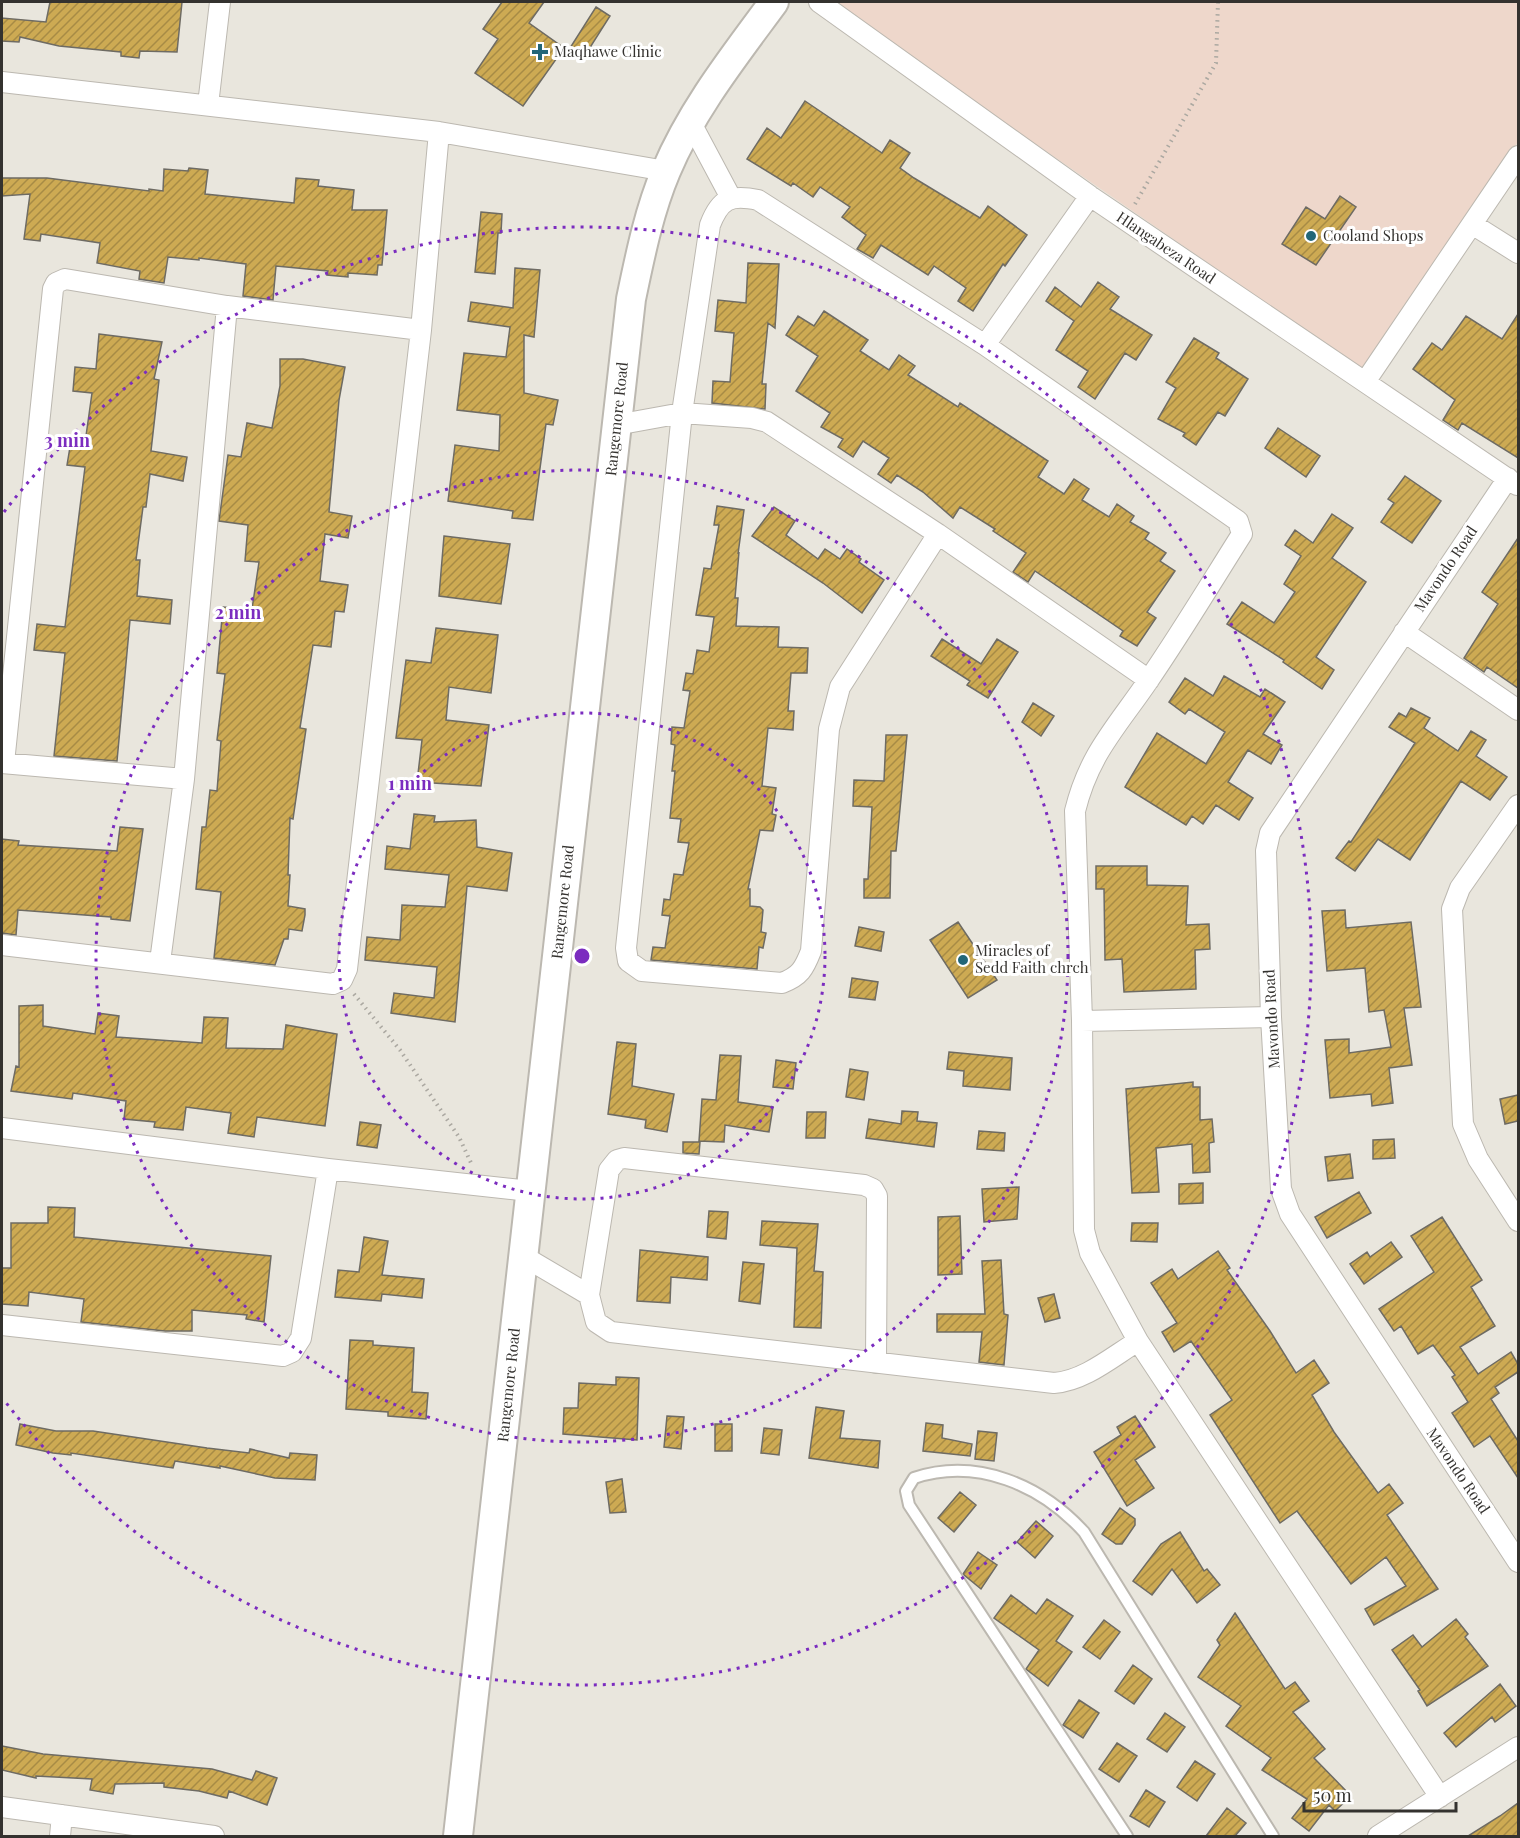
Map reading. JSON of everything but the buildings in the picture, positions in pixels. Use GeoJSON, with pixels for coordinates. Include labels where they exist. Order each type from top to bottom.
{"type":"FeatureCollection","features":[{"type":"Feature","properties":{"kind":"street"},"geometry":{"type":"LineString","coordinates":[[208,105],[220,2]]}},
{"type":"Feature","properties":{"kind":"street","name":"Rangemore Road"},"geometry":{"type":"LineString","coordinates":[[458,1836],[631,299],[641,248],[666,171],[691,123],[718,79],[774,2]]}},
{"type":"Feature","properties":{"kind":"street","name":"Hlangabeza Road"},"geometry":{"type":"LineString","coordinates":[[819,2],[1090,196],[1513,482]]}},
{"type":"Feature","properties":{"kind":"street"},"geometry":{"type":"LineString","coordinates":[[2,82],[439,132],[666,171]]}},
{"type":"Feature","properties":{"kind":"street"},"geometry":{"type":"LineString","coordinates":[[691,123],[732,198]]}},
{"type":"Feature","properties":{"kind":"street"},"geometry":{"type":"LineString","coordinates":[[2,945],[333,984],[342,980],[347,969],[421,330],[439,132]]}},
{"type":"Feature","properties":{"kind":"street"},"geometry":{"type":"LineString","coordinates":[[1365,382],[1518,156]]}},
{"type":"Feature","properties":{"kind":"street"},"geometry":{"type":"LineString","coordinates":[[985,345],[1090,196]]}},
{"type":"Feature","properties":{"kind":"street"},"geometry":{"type":"LineString","coordinates":[[938,534],[852,666],[833,704],[811,951],[804,970],[796,977],[782,983],[642,971],[634,968],[628,961],[626,948],[682,413],[710,225],[716,210],[732,198],[758,200],[985,345],[1238,520],[1242,526],[1242,534],[1149,681],[1093,758],[1081,784],[1075,811],[1082,1021],[1084,1230],[1090,1253],[1138,1341],[1440,1797]]}},
{"type":"Feature","properties":{"kind":"street"},"geometry":{"type":"LineString","coordinates":[[1472,224],[1518,253]]}},
{"type":"Feature","properties":{"kind":"street"},"geometry":{"type":"LineString","coordinates":[[184,779],[3,763],[53,289],[56,283],[65,279],[227,306],[421,330]]}},
{"type":"Feature","properties":{"kind":"street"},"geometry":{"type":"LineString","coordinates":[[160,962],[184,779],[227,306]]}},
{"type":"Feature","properties":{"kind":"street"},"geometry":{"type":"LineString","coordinates":[[616,425],[682,413],[752,418],[767,422],[938,534],[1149,681]]}},
{"type":"Feature","properties":{"kind":"street","name":"Mavondo Road"},"geometry":{"type":"LineString","coordinates":[[1513,482],[1404,632],[1270,833],[1266,851],[1271,1017],[1281,1189],[1290,1214],[1518,1562]]}},
{"type":"Feature","properties":{"kind":"street"},"geometry":{"type":"LineString","coordinates":[[1404,632],[1518,710]]}},
{"type":"Feature","properties":{"kind":"street"},"geometry":{"type":"LineString","coordinates":[[1518,805],[1460,888],[1452,909],[1463,1124],[1478,1159],[1518,1221]]}},
{"type":"Feature","properties":{"kind":"street"},"geometry":{"type":"LineString","coordinates":[[1082,1021],[1271,1017]]}},
{"type":"Feature","properties":{"kind":"street"},"geometry":{"type":"LineString","coordinates":[[2,1128],[327,1170],[530,1191]]}},
{"type":"Feature","properties":{"kind":"street"},"geometry":{"type":"LineString","coordinates":[[876,1363],[878,1196],[864,1185],[676,1163],[617,1160],[609,1170],[589,1296],[596,1322],[611,1332],[876,1363],[1054,1383],[1068,1382],[1138,1341]]}},
{"type":"Feature","properties":{"kind":"street"},"geometry":{"type":"LineString","coordinates":[[2,1325],[283,1356],[292,1352],[301,1338],[327,1170]]}},
{"type":"Feature","properties":{"kind":"street"},"geometry":{"type":"LineString","coordinates":[[524,1256],[589,1296]]}},
{"type":"Feature","properties":{"kind":"street"},"geometry":{"type":"LineString","coordinates":[[1378,1836],[1518,1747]]}},
{"type":"Feature","properties":{"kind":"street"},"geometry":{"type":"LineString","coordinates":[[2,1807],[214,1836]]}},
{"type":"Feature","properties":{"kind":"street"},"geometry":{"type":"LineString","coordinates":[[60,1836],[62,1815]]}},
{"type":"Feature","properties":{"kind":"lane"},"geometry":{"type":"LineString","coordinates":[[1127,1836],[909,1505],[906,1491],[914,1478],[937,1471],[958,1470],[1010,1480],[1038,1492],[1063,1509],[1084,1532],[1273,1836]]}},
{"type":"Feature","properties":{"kind":"path"},"geometry":{"type":"LineString","coordinates":[[1125,220],[1216,63],[1218,2]]}},
{"type":"Feature","properties":{"kind":"path"},"geometry":{"type":"LineString","coordinates":[[342,980],[400,1050],[459,1137],[471,1161],[476,1185]]}},
{"type":"Feature","properties":{"kind":"shaded area"},"geometry":{"type":"Polygon","coordinates":[[[830,2],[1518,2],[1518,142],[1363,370],[830,2]]]}},
{"type":"Feature","properties":{"kind":"place","name":"Maqhawe Clinic"},"geometry":{"type":"Point","coordinates":[540,52]}},
{"type":"Feature","properties":{"kind":"place","name":"Cooland Shops"},"geometry":{"type":"Point","coordinates":[1311,236]}},
{"type":"Feature","properties":{"kind":"place","name":"Miracles of Sedd Faith chrch"},"geometry":{"type":"Point","coordinates":[963,960]}}]}
